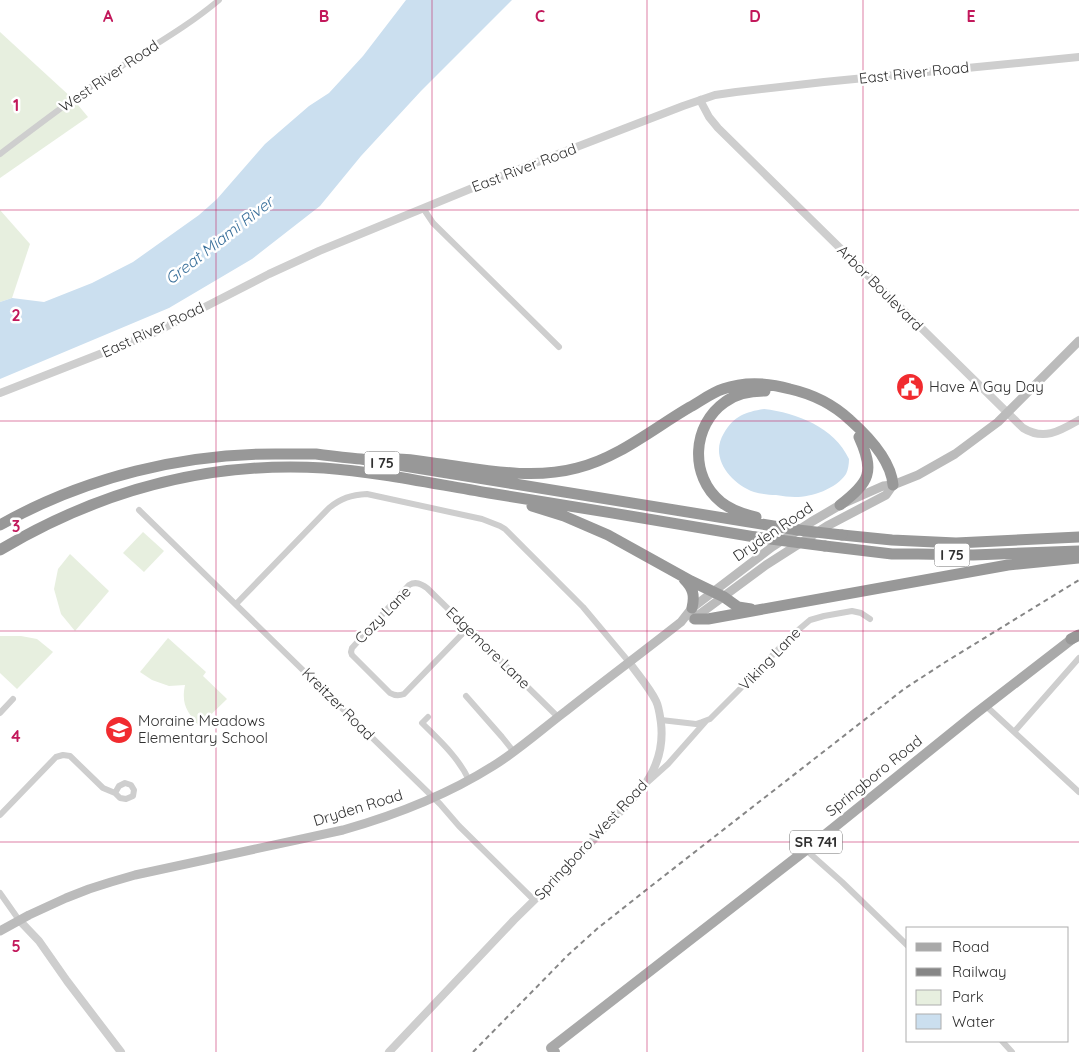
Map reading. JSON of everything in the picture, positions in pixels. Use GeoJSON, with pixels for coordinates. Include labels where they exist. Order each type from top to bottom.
{"type":"FeatureCollection","features":[{"type":"Feature","properties":{"kind":"highway"},"geometry":{"type":"LineString","coordinates":[[361,459],[413,459],[508,473],[537,474],[577,468],[593,463],[624,448],[714,393],[747,383],[779,386],[808,394],[836,409],[847,417],[872,442],[892,475],[893,485]]}},
{"type":"Feature","properties":{"kind":"highway"},"geometry":{"type":"LineString","coordinates":[[774,525],[736,511],[720,502],[709,488],[699,467],[698,454],[704,425],[711,414],[725,402],[739,394],[751,391],[780,392],[802,398],[817,405],[849,427],[859,437],[876,457],[893,485]]}},
{"type":"Feature","properties":{"kind":"highway"},"geometry":{"type":"LineString","coordinates":[[840,505],[857,491],[866,477],[867,456],[859,437]]}},
{"type":"Feature","properties":{"kind":"highway","name":"I 75"},"geometry":{"type":"LineString","coordinates":[[0,525],[24,512],[60,497],[139,470],[185,461],[257,454],[315,454],[361,459],[798,530],[842,535],[956,543],[1079,537]]}},
{"type":"Feature","properties":{"kind":"highway","name":"I 75"},"geometry":{"type":"LineString","coordinates":[[0,550],[45,524],[126,492],[176,478],[224,470],[278,467],[325,468],[384,475],[755,537],[892,554],[973,555],[1079,551]]}},
{"type":"Feature","properties":{"kind":"highway"},"geometry":{"type":"LineString","coordinates":[[472,490],[543,509],[608,535],[724,597],[734,605],[746,609],[782,606]]}},
{"type":"Feature","properties":{"kind":"highway"},"geometry":{"type":"LineString","coordinates":[[676,573],[684,579],[692,590],[694,596],[693,613],[708,619],[1008,566],[1079,558]]}},
{"type":"Feature","properties":{"kind":"main road","name":"Dryden Road"},"geometry":{"type":"LineString","coordinates":[[693,613],[712,592],[772,546],[840,505],[883,486],[893,485],[918,476],[956,454],[998,422],[1079,341]]}},
{"type":"Feature","properties":{"kind":"main road","name":"Dryden Road"},"geometry":{"type":"LineString","coordinates":[[0,931],[66,898],[111,882],[343,830],[376,821],[434,798],[493,766],[514,752],[693,613],[724,597],[766,565],[833,522],[886,495],[893,485]]}},
{"type":"Feature","properties":{"kind":"main road","name":"Springboro Road"},"geometry":{"type":"LineString","coordinates":[[551,1051],[1076,636]]}},
{"type":"Feature","properties":{"kind":"street","name":"West River Road"},"geometry":{"type":"LineString","coordinates":[[0,154],[76,96],[191,21],[219,0]]}},
{"type":"Feature","properties":{"kind":"street","name":"East River Road"},"geometry":{"type":"LineString","coordinates":[[0,394],[156,332],[286,265],[509,173],[715,95],[1079,57]]}},
{"type":"Feature","properties":{"kind":"street","name":"Arbor Boulevard"},"geometry":{"type":"LineString","coordinates":[[700,100],[709,118],[718,128],[1023,428],[1029,432],[1049,434],[1079,420]]}},
{"type":"Feature","properties":{"kind":"street"},"geometry":{"type":"LineString","coordinates":[[423,208],[433,223],[558,347]]}},
{"type":"Feature","properties":{"kind":"street","name":"Springboro West Road"},"geometry":{"type":"LineString","coordinates":[[236,604],[329,508],[347,496],[366,494],[482,519],[505,529],[584,607],[629,662],[656,701],[661,720],[661,750],[655,769],[646,783],[389,1052]]}},
{"type":"Feature","properties":{"kind":"street","name":"Kreitzer Road"},"geometry":{"type":"LineString","coordinates":[[139,510],[434,798],[534,900]]}},
{"type":"Feature","properties":{"kind":"street","name":"Edgemore Lane"},"geometry":{"type":"LineString","coordinates":[[417,583],[427,588],[558,717]]}},
{"type":"Feature","properties":{"kind":"street","name":"Cozy Lane"},"geometry":{"type":"LineString","coordinates":[[417,583],[410,585],[351,650],[352,655],[390,693],[393,695],[404,694],[468,628]]}},
{"type":"Feature","properties":{"kind":"street","name":"Viking Lane"},"geometry":{"type":"LineString","coordinates":[[646,783],[668,764],[706,721],[792,635],[810,620],[852,611],[861,613],[870,619]]}},
{"type":"Feature","properties":{"kind":"street"},"geometry":{"type":"LineString","coordinates":[[1014,732],[1079,658]]}},
{"type":"Feature","properties":{"kind":"street"},"geometry":{"type":"LineString","coordinates":[[466,696],[514,752]]}},
{"type":"Feature","properties":{"kind":"street"},"geometry":{"type":"LineString","coordinates":[[0,713],[13,699]]}},
{"type":"Feature","properties":{"kind":"street"},"geometry":{"type":"LineString","coordinates":[[986,706],[1079,792]]}},
{"type":"Feature","properties":{"kind":"street"},"geometry":{"type":"LineString","coordinates":[[428,717],[422,723],[452,753],[468,780]]}},
{"type":"Feature","properties":{"kind":"street"},"geometry":{"type":"LineString","coordinates":[[661,720],[689,724],[706,721]]}},
{"type":"Feature","properties":{"kind":"street"},"geometry":{"type":"LineString","coordinates":[[0,815],[56,757],[63,754],[70,756],[104,788],[115,793]]}},
{"type":"Feature","properties":{"kind":"street"},"geometry":{"type":"LineString","coordinates":[[806,850],[906,944]]}},
{"type":"Feature","properties":{"kind":"street"},"geometry":{"type":"LineString","coordinates":[[0,893],[20,920],[39,941],[121,1052]]}},
{"type":"Feature","properties":{"kind":"street"},"geometry":{"type":"LineString","coordinates":[[1003,1042],[1012,1052]]}},
{"type":"Feature","properties":{"kind":"green space"},"geometry":{"type":"Polygon","coordinates":[[[0,32],[73,99],[88,117],[0,178],[0,32]]]}},
{"type":"Feature","properties":{"kind":"green space"},"geometry":{"type":"Polygon","coordinates":[[[0,210],[30,244],[12,298],[0,302],[0,210]]]}},
{"type":"Feature","properties":{"kind":"green space"},"geometry":{"type":"Polygon","coordinates":[[[143,532],[164,551],[144,572],[123,553],[143,532]]]}},
{"type":"Feature","properties":{"kind":"green space"},"geometry":{"type":"Polygon","coordinates":[[[70,554],[109,591],[75,631],[61,614],[54,589],[58,569],[70,554]]]}},
{"type":"Feature","properties":{"kind":"green space"},"geometry":{"type":"Polygon","coordinates":[[[0,636],[21,636],[37,639],[53,652],[17,689],[0,673],[0,636]]]}},
{"type":"Feature","properties":{"kind":"green space"},"geometry":{"type":"Polygon","coordinates":[[[168,638],[206,672],[203,676],[227,699],[199,726],[186,707],[184,697],[185,685],[169,686],[152,680],[140,672],[168,638]]]}},
{"type":"Feature","properties":{"kind":"water","name":"Great Miami River"},"geometry":{"type":"Polygon","coordinates":[[[406,0],[512,0],[421,91],[361,156],[320,206],[252,259],[169,308],[0,379],[0,302],[12,298],[44,302],[92,283],[133,262],[199,215],[217,199],[265,144],[309,106],[329,93],[363,56],[406,0]]]}},
{"type":"Feature","properties":{"kind":"water"},"geometry":{"type":"Polygon","coordinates":[[[764,409],[801,418],[813,423],[834,438],[849,459],[847,472],[842,479],[823,491],[809,496],[795,497],[757,493],[745,488],[730,476],[724,468],[719,451],[724,433],[736,419],[746,413],[764,409]]]}},
{"type":"Feature","properties":{"kind":"railway"},"geometry":{"type":"LineString","coordinates":[[473,1052],[568,955],[598,928],[904,689],[1079,580]]}},
{"type":"Feature","properties":{"kind":"place","name":"Have A Gay Day"},"geometry":{"type":"Point","coordinates":[910,387]}},
{"type":"Feature","properties":{"kind":"place","name":"Moraine Meadows Elementary School"},"geometry":{"type":"Point","coordinates":[119,730]}}]}
